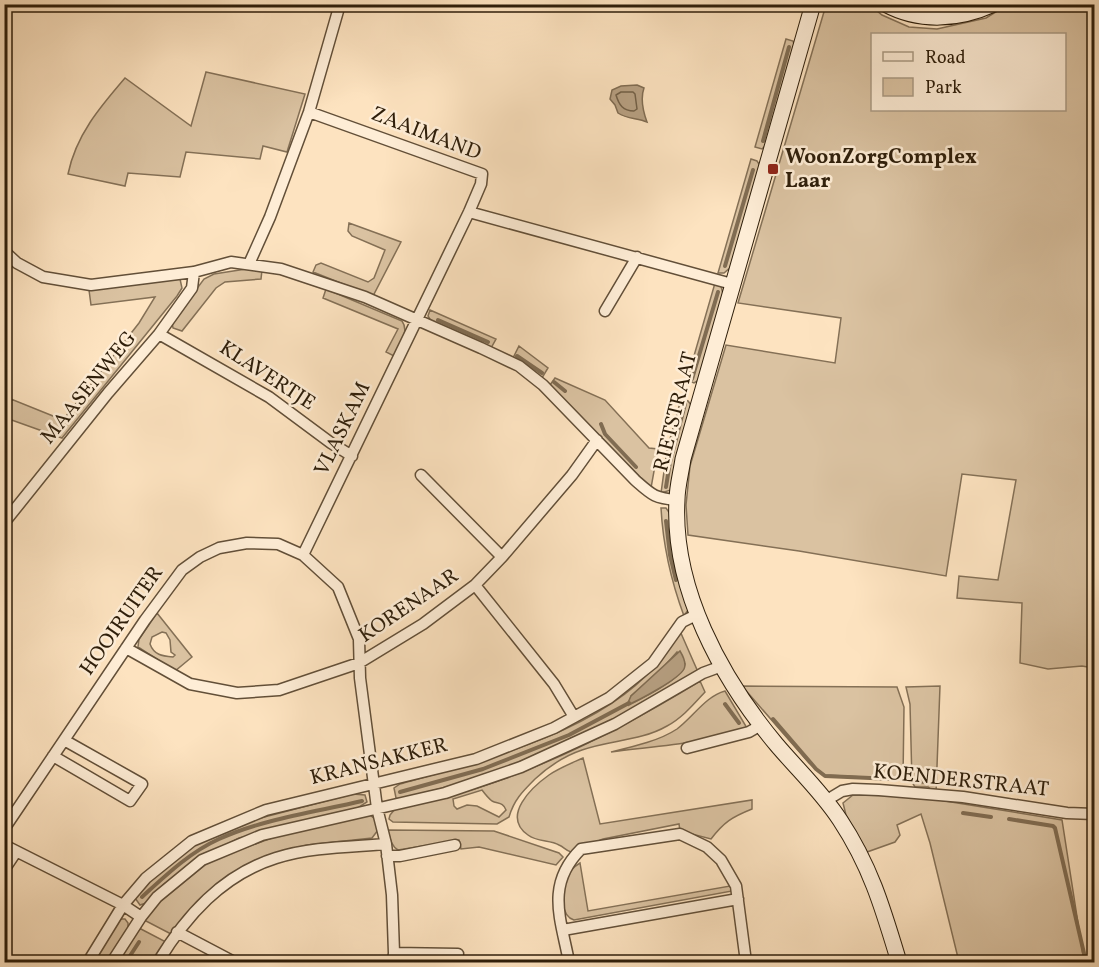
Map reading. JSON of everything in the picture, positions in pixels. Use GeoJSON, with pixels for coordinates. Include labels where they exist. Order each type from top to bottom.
{"type":"FeatureCollection","features":[{"type":"Feature","properties":{"kind":"street"},"geometry":{"type":"LineString","coordinates":[[249,264],[270,217],[309,112],[340,4]]}},
{"type":"Feature","properties":{"kind":"street","name":"RIETSTRAAT"},"geometry":{"type":"LineString","coordinates":[[813,4],[683,459],[677,500],[680,550],[696,615],[732,684],[761,725],[827,800],[864,860],[876,887],[899,963]]}},
{"type":"Feature","properties":{"kind":"street"},"geometry":{"type":"LineString","coordinates":[[885,4],[895,10],[942,19],[973,13],[994,4]]}},
{"type":"Feature","properties":{"kind":"street","name":"ZAAIMAND"},"geometry":{"type":"LineString","coordinates":[[309,112],[482,174],[481,184],[469,213],[417,320]]}},
{"type":"Feature","properties":{"kind":"street"},"geometry":{"type":"LineString","coordinates":[[469,213],[732,284]]}},
{"type":"Feature","properties":{"kind":"street"},"geometry":{"type":"LineString","coordinates":[[4,251],[17,263],[43,277],[91,285],[194,272],[231,262],[281,268],[366,297],[519,366],[543,385],[650,493],[657,498],[677,500]]}},
{"type":"Feature","properties":{"kind":"street"},"geometry":{"type":"LineString","coordinates":[[605,311],[637,257]]}},
{"type":"Feature","properties":{"kind":"street","name":"MAASENWEG"},"geometry":{"type":"LineString","coordinates":[[4,523],[108,393],[159,334],[192,288],[194,272]]}},
{"type":"Feature","properties":{"kind":"street","name":"VLASKAM"},"geometry":{"type":"LineString","coordinates":[[303,555],[417,320]]}},
{"type":"Feature","properties":{"kind":"street","name":"KLAVERTJE"},"geometry":{"type":"LineString","coordinates":[[159,334],[269,397],[352,456]]}},
{"type":"Feature","properties":{"kind":"street","name":"KORENAAR"},"geometry":{"type":"LineString","coordinates":[[126,648],[190,684],[237,693],[279,690],[359,663],[423,624],[475,585],[572,475],[597,440]]}},
{"type":"Feature","properties":{"kind":"street"},"geometry":{"type":"LineString","coordinates":[[421,475],[502,557]]}},
{"type":"Feature","properties":{"kind":"street","name":"HOOIRUITER"},"geometry":{"type":"LineString","coordinates":[[4,829],[126,648],[182,570],[200,557],[219,548],[248,543],[278,544],[303,555],[338,587],[359,639],[359,663],[377,808],[387,850],[392,896],[394,958]]}},
{"type":"Feature","properties":{"kind":"street"},"geometry":{"type":"LineString","coordinates":[[475,585],[554,684],[574,717]]}},
{"type":"Feature","properties":{"kind":"street","name":"KRANSAKKER"},"geometry":{"type":"LineString","coordinates":[[88,963],[123,905],[146,878],[192,841],[266,810],[477,759],[554,728],[609,698],[653,663],[682,622],[696,615]]}},
{"type":"Feature","properties":{"kind":"street","name":"KRANSAKKER"},"geometry":{"type":"LineString","coordinates":[[112,963],[141,917],[157,897],[202,860],[262,835],[445,793],[521,767],[615,724],[703,673],[722,666]]}},
{"type":"Feature","properties":{"kind":"street"},"geometry":{"type":"LineString","coordinates":[[687,748],[749,732],[761,725]]}},
{"type":"Feature","properties":{"kind":"street"},"geometry":{"type":"LineString","coordinates":[[53,756],[130,801],[142,784],[64,740]]}},
{"type":"Feature","properties":{"kind":"street","name":"KOENDERSTRAAT"},"geometry":{"type":"LineString","coordinates":[[827,800],[842,791],[870,790],[963,797],[1067,813],[1095,814]]}},
{"type":"Feature","properties":{"kind":"street"},"geometry":{"type":"LineString","coordinates":[[569,963],[558,897],[562,873],[571,860],[581,849],[680,834],[707,847],[721,860],[736,886],[746,963]]}},
{"type":"Feature","properties":{"kind":"street"},"geometry":{"type":"LineString","coordinates":[[4,844],[123,905],[141,917]]}},
{"type":"Feature","properties":{"kind":"street"},"geometry":{"type":"LineString","coordinates":[[158,963],[177,932],[214,893],[241,873],[276,858],[322,849],[387,850],[400,856],[455,845]]}},
{"type":"Feature","properties":{"kind":"street"},"geometry":{"type":"LineString","coordinates":[[4,870],[16,852]]}},
{"type":"Feature","properties":{"kind":"street"},"geometry":{"type":"LineString","coordinates":[[563,930],[738,899]]}},
{"type":"Feature","properties":{"kind":"street"},"geometry":{"type":"LineString","coordinates":[[177,932],[234,963]]}},
{"type":"Feature","properties":{"kind":"street"},"geometry":{"type":"LineString","coordinates":[[394,958],[458,954]]}},
{"type":"Feature","properties":{"kind":"green space"},"geometry":{"type":"Polygon","coordinates":[[[826,5],[870,5],[882,15],[909,27],[937,29],[986,18],[1007,5],[1094,5],[1094,668],[1082,666],[1048,669],[1020,663],[1022,603],[957,598],[959,576],[998,580],[1016,480],[962,474],[946,576],[688,535],[686,505],[690,466],[726,345],[835,363],[841,318],[738,303],[826,5]]]}},
{"type":"Feature","properties":{"kind":"green space"},"geometry":{"type":"Polygon","coordinates":[[[786,39],[793,41],[795,47],[767,144],[762,149],[755,147],[786,39]]]}},
{"type":"Feature","properties":{"kind":"green space"},"geometry":{"type":"Polygon","coordinates":[[[206,72],[305,94],[287,152],[263,146],[260,159],[186,152],[180,177],[128,173],[125,186],[68,174],[77,147],[90,122],[125,78],[191,126],[206,72]]]}},
{"type":"Feature","properties":{"kind":"green space"},"geometry":{"type":"Polygon","coordinates":[[[751,159],[757,161],[761,167],[732,266],[724,273],[718,273],[751,159]]]}},
{"type":"Feature","properties":{"kind":"green space"},"geometry":{"type":"Polygon","coordinates":[[[349,223],[401,242],[373,296],[313,272],[316,265],[321,263],[368,282],[374,278],[385,250],[352,236],[348,231],[349,223]]]}},
{"type":"Feature","properties":{"kind":"green space"},"geometry":{"type":"Polygon","coordinates":[[[246,269],[262,270],[261,279],[225,282],[216,288],[182,331],[173,328],[172,322],[204,279],[214,274],[246,269]]]}},
{"type":"Feature","properties":{"kind":"green space"},"geometry":{"type":"Polygon","coordinates":[[[180,279],[182,288],[177,296],[62,438],[6,418],[11,399],[63,420],[139,323],[155,297],[91,305],[89,290],[180,279]]]}},
{"type":"Feature","properties":{"kind":"green space"},"geometry":{"type":"Polygon","coordinates":[[[715,283],[721,286],[723,294],[699,380],[694,383],[687,380],[715,283]]]}},
{"type":"Feature","properties":{"kind":"green space"},"geometry":{"type":"Polygon","coordinates":[[[326,289],[402,321],[405,330],[394,356],[386,352],[398,329],[323,298],[326,289]]]}},
{"type":"Feature","properties":{"kind":"green space"},"geometry":{"type":"Polygon","coordinates":[[[430,310],[496,339],[491,348],[431,321],[428,316],[430,310]]]}},
{"type":"Feature","properties":{"kind":"green space"},"geometry":{"type":"Polygon","coordinates":[[[519,346],[548,368],[542,378],[513,358],[519,346]]]}},
{"type":"Feature","properties":{"kind":"green space"},"geometry":{"type":"Polygon","coordinates":[[[555,378],[605,400],[649,448],[658,449],[651,488],[550,385],[555,378]]]}},
{"type":"Feature","properties":{"kind":"green space"},"geometry":{"type":"Polygon","coordinates":[[[681,399],[688,401],[691,405],[671,490],[661,493],[667,450],[681,399]]]}},
{"type":"Feature","properties":{"kind":"green space"},"geometry":{"type":"Polygon","coordinates":[[[661,508],[666,508],[671,515],[688,610],[684,616],[668,563],[661,508]]]}},
{"type":"Feature","properties":{"kind":"green space"},"geometry":{"type":"Polygon","coordinates":[[[157,613],[192,657],[175,671],[138,647],[139,639],[157,613]],[[162,632],[152,637],[150,644],[159,654],[173,657],[175,655],[171,652],[170,640],[166,633],[162,632]]]}},
{"type":"Feature","properties":{"kind":"green space"},"geometry":{"type":"Polygon","coordinates":[[[680,631],[698,672],[638,708],[513,765],[467,782],[396,798],[394,788],[400,784],[502,754],[572,726],[603,709],[632,688],[656,665],[680,631]],[[677,652],[659,672],[631,696],[629,705],[669,682],[677,676],[685,664],[677,652]]]}},
{"type":"Feature","properties":{"kind":"green space"},"geometry":{"type":"Polygon","coordinates":[[[700,681],[705,692],[678,719],[657,731],[582,750],[557,762],[522,792],[509,817],[497,824],[393,822],[389,819],[395,809],[469,790],[537,766],[593,741],[700,681]],[[482,790],[453,799],[454,806],[457,809],[467,805],[477,806],[499,817],[506,810],[505,807],[492,801],[482,790]]]}},
{"type":"Feature","properties":{"kind":"green space"},"geometry":{"type":"Polygon","coordinates":[[[742,686],[897,687],[904,707],[903,779],[825,775],[809,763],[742,686]]]}},
{"type":"Feature","properties":{"kind":"green space"},"geometry":{"type":"Polygon","coordinates":[[[940,686],[936,793],[928,787],[915,787],[912,782],[910,704],[906,687],[940,686]]]}},
{"type":"Feature","properties":{"kind":"green space"},"geometry":{"type":"Polygon","coordinates":[[[725,691],[747,728],[697,741],[611,752],[645,743],[670,733],[712,697],[725,691]]]}},
{"type":"Feature","properties":{"kind":"green space"},"geometry":{"type":"Polygon","coordinates":[[[583,758],[600,824],[752,800],[752,809],[729,821],[711,839],[680,831],[679,824],[603,839],[571,852],[555,843],[535,839],[528,835],[520,827],[518,819],[518,811],[522,802],[549,775],[583,758]]]}},
{"type":"Feature","properties":{"kind":"green space"},"geometry":{"type":"Polygon","coordinates":[[[353,794],[365,795],[367,802],[353,811],[239,838],[203,856],[164,884],[146,903],[140,905],[135,898],[146,883],[202,839],[238,824],[353,794]]]}},
{"type":"Feature","properties":{"kind":"green space"},"geometry":{"type":"Polygon","coordinates":[[[853,795],[914,796],[1062,820],[1084,962],[959,962],[921,814],[897,825],[900,835],[895,842],[867,852],[846,815],[843,803],[853,795]]]}},
{"type":"Feature","properties":{"kind":"green space"},"geometry":{"type":"Polygon","coordinates":[[[370,815],[376,820],[378,830],[372,838],[307,845],[280,852],[204,896],[171,934],[144,920],[156,905],[211,860],[286,833],[370,815]]]}},
{"type":"Feature","properties":{"kind":"green space"},"geometry":{"type":"Polygon","coordinates":[[[389,830],[494,831],[559,853],[563,857],[556,865],[479,847],[461,849],[459,840],[398,850],[391,842],[389,830]]]}},
{"type":"Feature","properties":{"kind":"green space"},"geometry":{"type":"Polygon","coordinates":[[[580,863],[588,911],[730,886],[732,891],[574,920],[569,918],[564,909],[563,892],[567,876],[580,863]]]}},
{"type":"Feature","properties":{"kind":"green space"},"geometry":{"type":"Polygon","coordinates":[[[120,919],[125,919],[128,928],[107,962],[92,962],[120,919]]]}},
{"type":"Feature","properties":{"kind":"green space"},"geometry":{"type":"Polygon","coordinates":[[[139,928],[166,942],[154,962],[117,962],[139,928]]]}},
{"type":"Feature","properties":{"kind":"water"},"geometry":{"type":"Polygon","coordinates":[[[637,85],[644,88],[642,105],[647,122],[618,113],[610,99],[612,90],[621,86],[637,85]]]}},
{"type":"Feature","properties":{"kind":"water"},"geometry":{"type":"Polygon","coordinates":[[[680,651],[685,664],[681,673],[658,689],[627,705],[631,696],[680,651]]]}},
{"type":"Feature","properties":{"kind":"waterway"},"geometry":{"type":"LineString","coordinates":[[763,141],[789,47]]}},
{"type":"Feature","properties":{"kind":"waterway"},"geometry":{"type":"LineString","coordinates":[[725,266],[753,170]]}},
{"type":"Feature","properties":{"kind":"waterway"},"geometry":{"type":"LineString","coordinates":[[692,379],[718,292]]}},
{"type":"Feature","properties":{"kind":"waterway"},"geometry":{"type":"LineString","coordinates":[[438,320],[488,342]]}},
{"type":"Feature","properties":{"kind":"waterway"},"geometry":{"type":"LineString","coordinates":[[517,356],[542,373]]}},
{"type":"Feature","properties":{"kind":"waterway"},"geometry":{"type":"LineString","coordinates":[[554,382],[565,391]]}},
{"type":"Feature","properties":{"kind":"waterway"},"geometry":{"type":"LineString","coordinates":[[666,487],[685,404]]}},
{"type":"Feature","properties":{"kind":"waterway"},"geometry":{"type":"LineString","coordinates":[[601,424],[605,434],[636,467]]}},
{"type":"Feature","properties":{"kind":"waterway"},"geometry":{"type":"LineString","coordinates":[[666,521],[676,580]]}},
{"type":"Feature","properties":{"kind":"waterway"},"geometry":{"type":"LineString","coordinates":[[400,792],[483,769],[569,735],[629,703]]}},
{"type":"Feature","properties":{"kind":"waterway"},"geometry":{"type":"LineString","coordinates":[[725,704],[739,723]]}},
{"type":"Feature","properties":{"kind":"waterway"},"geometry":{"type":"LineString","coordinates":[[773,719],[816,769],[825,776],[893,779]]}},
{"type":"Feature","properties":{"kind":"waterway"},"geometry":{"type":"LineString","coordinates":[[914,781],[938,783]]}},
{"type":"Feature","properties":{"kind":"waterway"},"geometry":{"type":"LineString","coordinates":[[142,897],[188,858],[219,839],[271,821],[362,801]]}},
{"type":"Feature","properties":{"kind":"waterway"},"geometry":{"type":"LineString","coordinates":[[963,813],[991,817]]}},
{"type":"Feature","properties":{"kind":"waterway"},"geometry":{"type":"LineString","coordinates":[[1009,819],[1055,828],[1086,962]]}},
{"type":"Feature","properties":{"kind":"waterway"},"geometry":{"type":"LineString","coordinates":[[126,962],[139,942]]}},
{"type":"Feature","properties":{"kind":"place","name":"WoonZorgComplex Laar"},"geometry":{"type":"Point","coordinates":[773,169]}}]}
